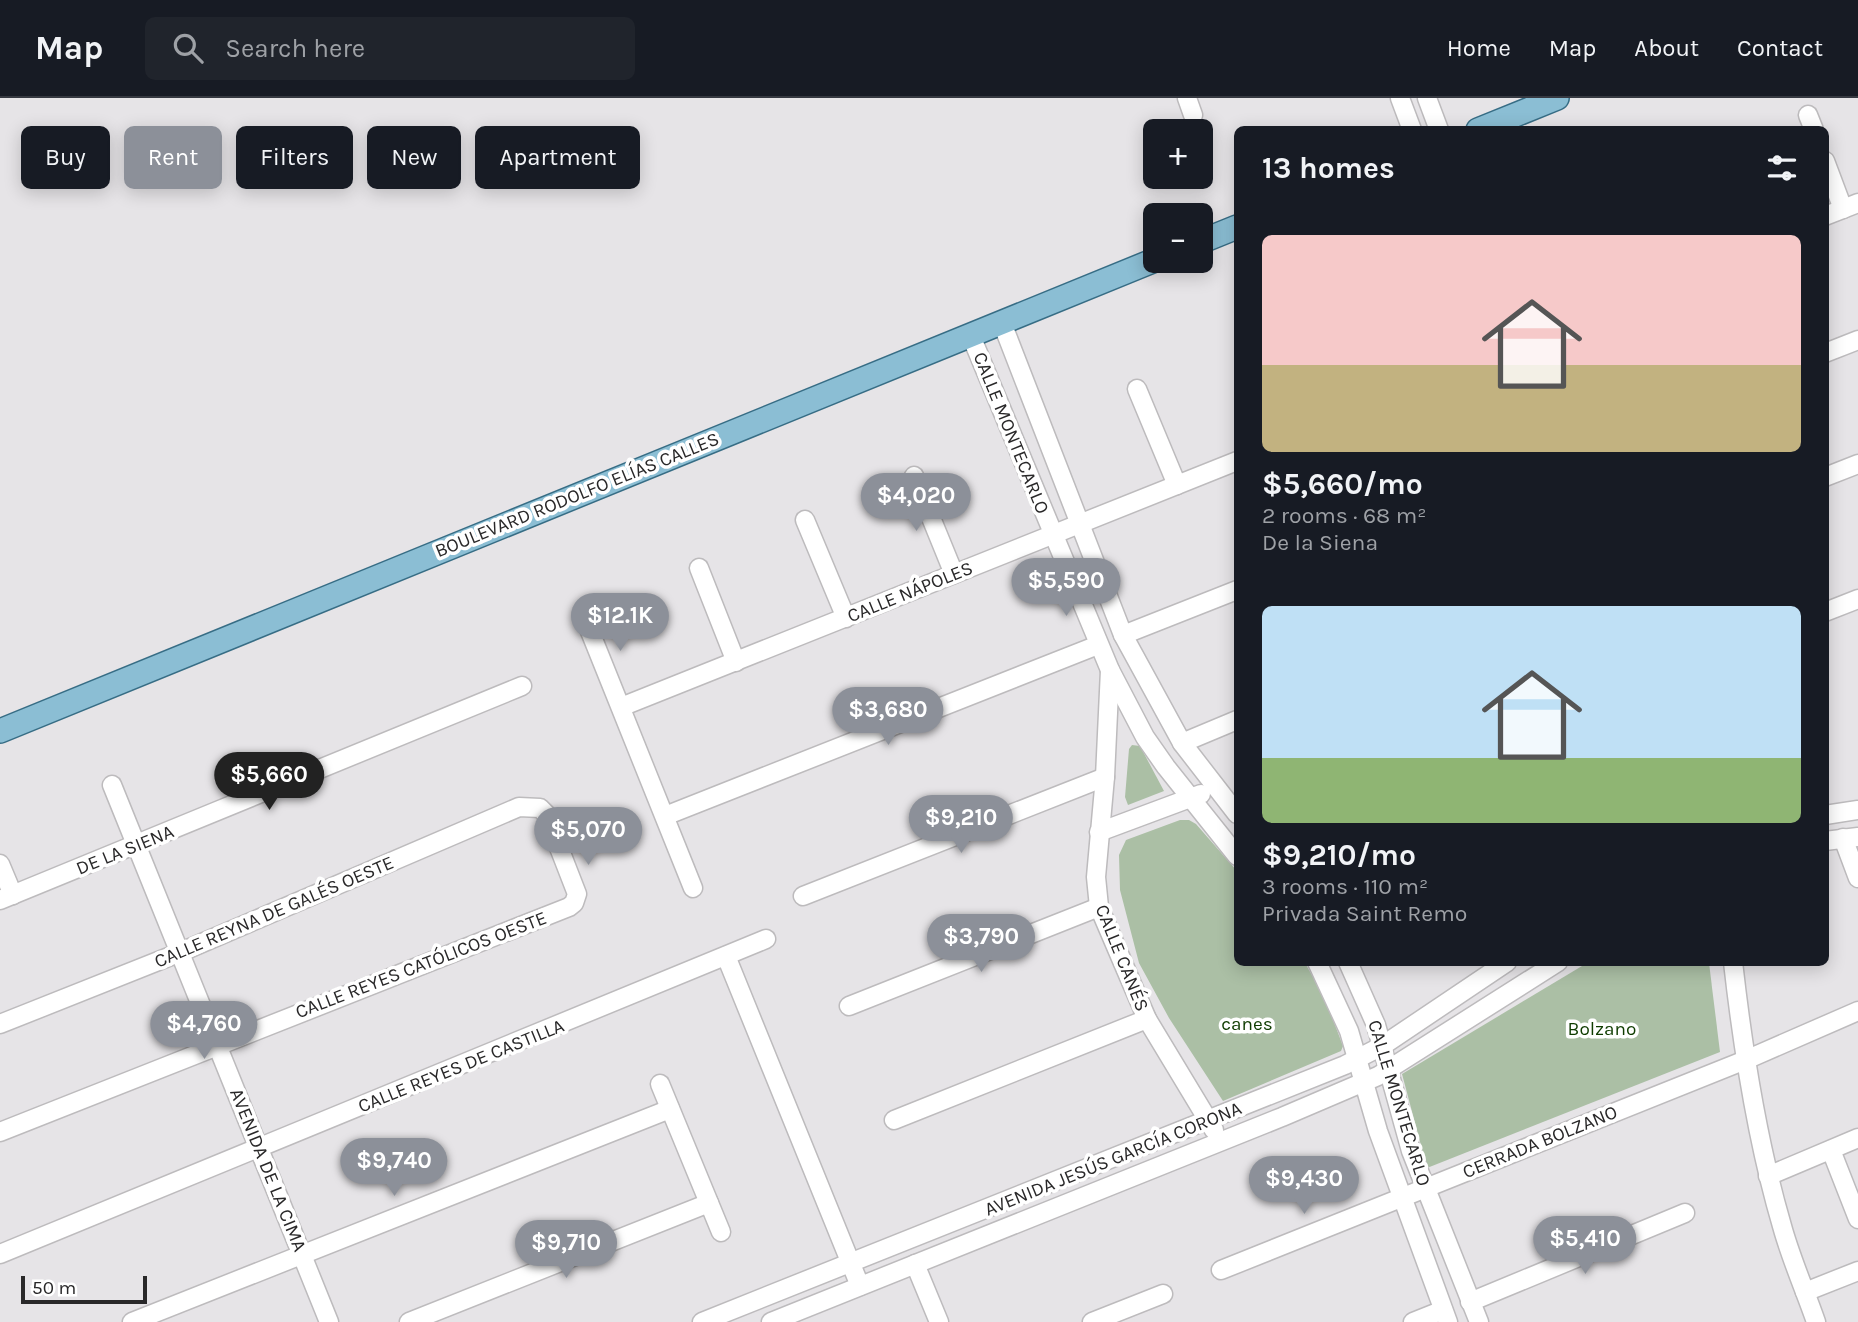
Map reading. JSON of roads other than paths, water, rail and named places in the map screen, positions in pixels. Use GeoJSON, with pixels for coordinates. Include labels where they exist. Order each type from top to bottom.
{"type":"FeatureCollection","features":[{"type":"Feature","properties":{"kind":"main road"},"geometry":{"type":"LineString","coordinates":[[1488,126],[1557,98]]}},
{"type":"Feature","properties":{"kind":"main road"},"geometry":{"type":"LineString","coordinates":[[1213,237],[1234,228]]}},
{"type":"Feature","properties":{"kind":"main road","name":"BOULEVARD RODOLFO ELÍAS CALLES"},"geometry":{"type":"LineString","coordinates":[[0,731],[1143,265]]}},
{"type":"Feature","properties":{"kind":"street"},"geometry":{"type":"LineString","coordinates":[[1400,98],[1410,126]]}},
{"type":"Feature","properties":{"kind":"street"},"geometry":{"type":"LineString","coordinates":[[1427,98],[1438,126]]}},
{"type":"Feature","properties":{"kind":"street"},"geometry":{"type":"LineString","coordinates":[[1829,169],[1850,206],[1829,214]]}},
{"type":"Feature","properties":{"kind":"street","name":"CALLE MONTECARLO"},"geometry":{"type":"LineString","coordinates":[[1002,323],[1123,635],[1182,743],[1234,810]]}},
{"type":"Feature","properties":{"kind":"street","name":"CALLE MONTECARLO"},"geometry":{"type":"LineString","coordinates":[[971,336],[1110,670],[1145,737],[1190,799],[1234,852]]}},
{"type":"Feature","properties":{"kind":"street"},"geometry":{"type":"LineString","coordinates":[[1829,351],[1858,340]]}},
{"type":"Feature","properties":{"kind":"street"},"geometry":{"type":"LineString","coordinates":[[1137,389],[1177,485]]}},
{"type":"Feature","properties":{"kind":"street","name":"CALLE NÁPOLES"},"geometry":{"type":"LineString","coordinates":[[621,707],[1234,462]]}},
{"type":"Feature","properties":{"kind":"street"},"geometry":{"type":"LineString","coordinates":[[1829,475],[1858,464]]}},
{"type":"Feature","properties":{"kind":"street"},"geometry":{"type":"LineString","coordinates":[[914,476],[954,575]]}},
{"type":"Feature","properties":{"kind":"street"},"geometry":{"type":"LineString","coordinates":[[805,520],[846,618]]}},
{"type":"Feature","properties":{"kind":"street"},"geometry":{"type":"LineString","coordinates":[[699,568],[736,662]]}},
{"type":"Feature","properties":{"kind":"street"},"geometry":{"type":"LineString","coordinates":[[1123,635],[1234,591]]}},
{"type":"Feature","properties":{"kind":"street"},"geometry":{"type":"LineString","coordinates":[[1829,610],[1858,599]]}},
{"type":"Feature","properties":{"kind":"street"},"geometry":{"type":"LineString","coordinates":[[583,614],[693,888]]}},
{"type":"Feature","properties":{"kind":"street"},"geometry":{"type":"LineString","coordinates":[[665,816],[1098,645]]}},
{"type":"Feature","properties":{"kind":"street","name":"CALLE CANÉS"},"geometry":{"type":"LineString","coordinates":[[1110,670],[1105,777],[1096,877],[1099,907],[1147,1019],[1220,1142]]}},
{"type":"Feature","properties":{"kind":"street","name":"DE LA SIENA"},"geometry":{"type":"LineString","coordinates":[[7,897],[522,687]]}},
{"type":"Feature","properties":{"kind":"street"},"geometry":{"type":"LineString","coordinates":[[1182,743],[1234,721]]}},
{"type":"Feature","properties":{"kind":"street"},"geometry":{"type":"LineString","coordinates":[[803,896],[1105,777]]}},
{"type":"Feature","properties":{"kind":"street","name":"AVENIDA DE LA CIMA"},"geometry":{"type":"LineString","coordinates":[[112,785],[219,1044],[258,1149],[329,1322]]}},
{"type":"Feature","properties":{"kind":"street"},"geometry":{"type":"LineString","coordinates":[[1099,832],[1215,788]]}},
{"type":"Feature","properties":{"kind":"street","name":"CALLE REYNA DE GALÉS OESTE"},"geometry":{"type":"LineString","coordinates":[[0,1024],[181,953],[519,807],[540,808],[546,814]]}},
{"type":"Feature","properties":{"kind":"street"},"geometry":{"type":"LineString","coordinates":[[1829,814],[1858,810]]}},
{"type":"Feature","properties":{"kind":"street","name":"CALLE REYES CATÓLICOS OESTE"},"geometry":{"type":"LineString","coordinates":[[0,1132],[569,907],[574,903],[577,894],[546,814]]}},
{"type":"Feature","properties":{"kind":"street"},"geometry":{"type":"LineString","coordinates":[[1842,838],[1858,878]]}},
{"type":"Feature","properties":{"kind":"street"},"geometry":{"type":"LineString","coordinates":[[0,864],[7,897]]}},
{"type":"Feature","properties":{"kind":"street"},"geometry":{"type":"LineString","coordinates":[[849,1006],[1099,907]]}},
{"type":"Feature","properties":{"kind":"street","name":"CALLE REYES DE CASTILLA"},"geometry":{"type":"LineString","coordinates":[[0,1254],[766,939]]}},
{"type":"Feature","properties":{"kind":"street"},"geometry":{"type":"LineString","coordinates":[[726,956],[860,1286]]}},
{"type":"Feature","properties":{"kind":"street","name":"CALLE MONTECARLO"},"geometry":{"type":"LineString","coordinates":[[1319,966],[1339,1004],[1401,1198],[1446,1316]]}},
{"type":"Feature","properties":{"kind":"street","name":"CALLE MONTECARLO"},"geometry":{"type":"LineString","coordinates":[[1350,966],[1382,1046],[1394,1098],[1425,1189],[1479,1322]]}},
{"type":"Feature","properties":{"kind":"street","name":"AVENIDA JESÚS GARCÍA CORONA"},"geometry":{"type":"LineString","coordinates":[[771,1322],[1364,1082],[1389,1070],[1553,966]]}},
{"type":"Feature","properties":{"kind":"street"},"geometry":{"type":"LineString","coordinates":[[1734,966],[1768,1176],[1782,1229],[1816,1322]]}},
{"type":"Feature","properties":{"kind":"street","name":"AVENIDA JESÚS GARCÍA CORONA"},"geometry":{"type":"LineString","coordinates":[[702,1322],[1210,1122],[1358,1059],[1382,1046],[1480,970]]}},
{"type":"Feature","properties":{"kind":"street","name":"CERRADA BOLZANO"},"geometry":{"type":"LineString","coordinates":[[1221,1270],[1748,1059],[1858,1011]]}},
{"type":"Feature","properties":{"kind":"street"},"geometry":{"type":"LineString","coordinates":[[894,1120],[1147,1019]]}},
{"type":"Feature","properties":{"kind":"street"},"geometry":{"type":"LineString","coordinates":[[660,1084],[721,1231]]}},
{"type":"Feature","properties":{"kind":"street"},"geometry":{"type":"LineString","coordinates":[[132,1322],[670,1109]]}},
{"type":"Feature","properties":{"kind":"street"},"geometry":{"type":"LineString","coordinates":[[1768,1176],[1858,1138]]}},
{"type":"Feature","properties":{"kind":"street"},"geometry":{"type":"LineString","coordinates":[[1830,1150],[1858,1219]]}},
{"type":"Feature","properties":{"kind":"street"},"geometry":{"type":"LineString","coordinates":[[409,1322],[709,1203]]}},
{"type":"Feature","properties":{"kind":"street"},"geometry":{"type":"LineString","coordinates":[[1471,1302],[1685,1213]]}},
{"type":"Feature","properties":{"kind":"street"},"geometry":{"type":"LineString","coordinates":[[915,1264],[939,1322]]}},
{"type":"Feature","properties":{"kind":"street"},"geometry":{"type":"LineString","coordinates":[[1805,1292],[1858,1271]]}},
{"type":"Feature","properties":{"kind":"street"},"geometry":{"type":"LineString","coordinates":[[1092,1322],[1135,1314],[1163,1294]]}},
{"type":"Feature","properties":{"kind":"street"},"geometry":{"type":"LineString","coordinates":[[1413,1322],[1446,1316]]}},
{"type":"Feature","properties":{"kind":"park label","name":"canes"},"geometry":{"type":"Point","coordinates":[1247,1024]}},
{"type":"Feature","properties":{"kind":"park label","name":"Bolzano"},"geometry":{"type":"Point","coordinates":[1602,1029]}}]}
